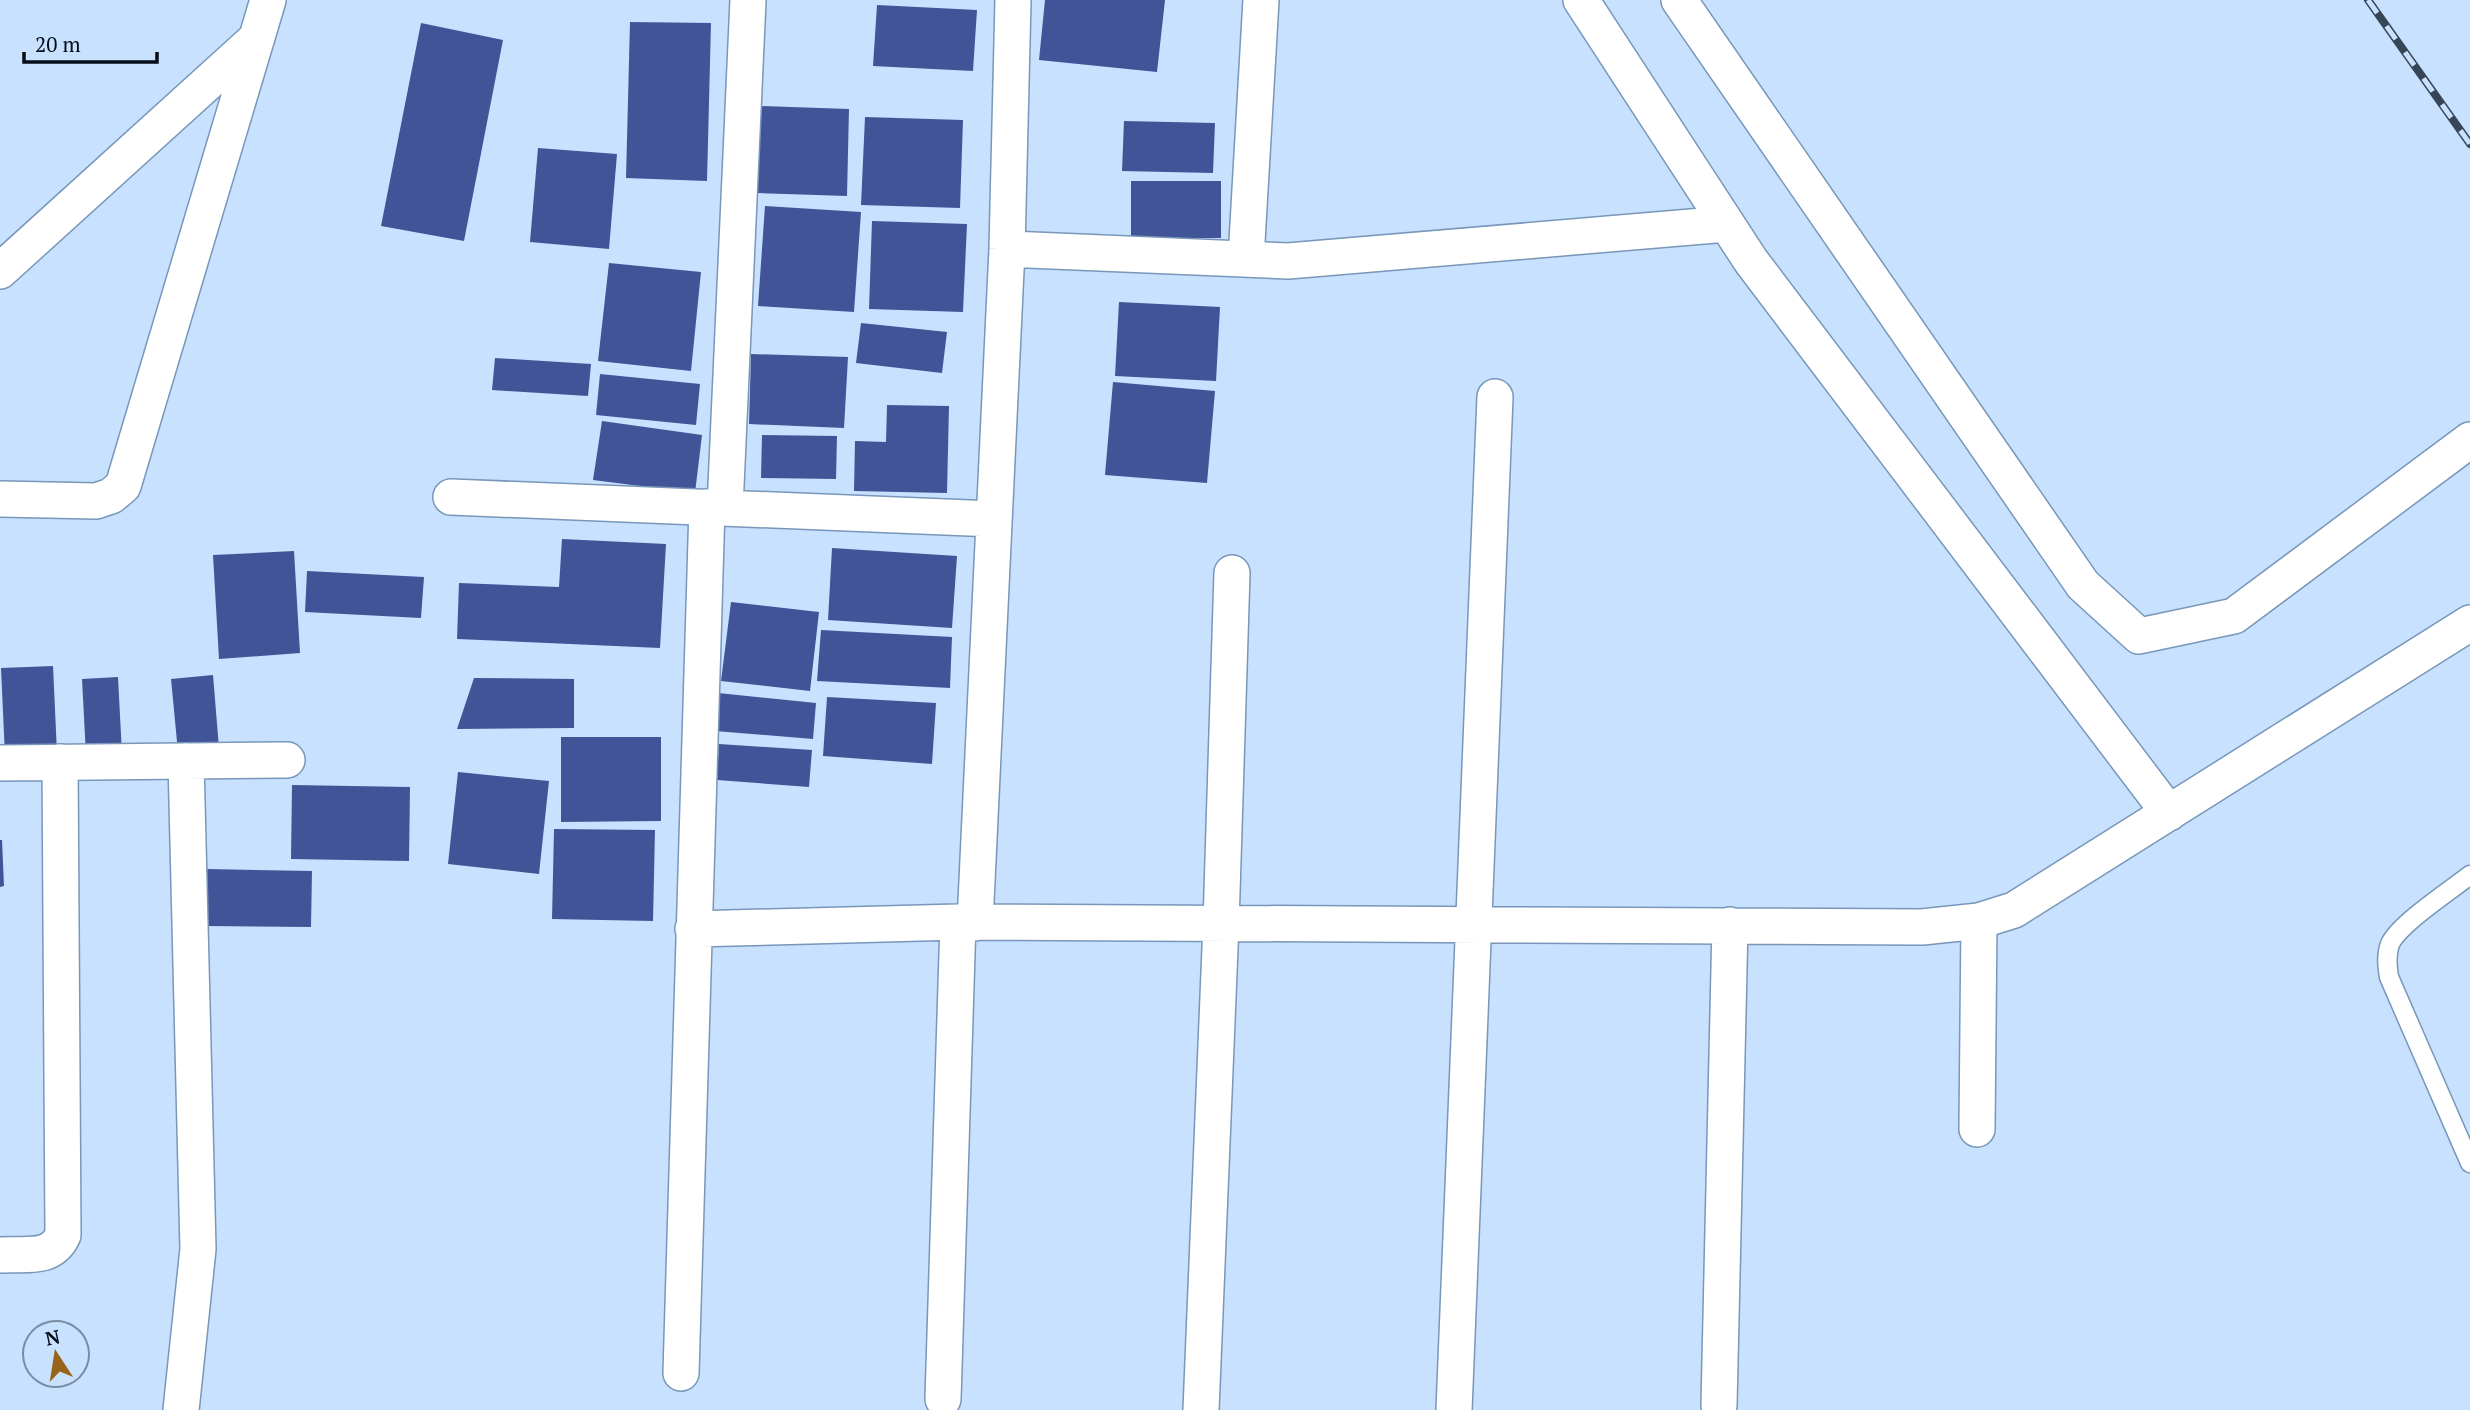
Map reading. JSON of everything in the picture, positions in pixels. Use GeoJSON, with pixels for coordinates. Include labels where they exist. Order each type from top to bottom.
{"type":"FeatureCollection","features":[{"type":"Feature","properties":{"kind":"street"},"geometry":{"type":"LineString","coordinates":[[0,499],[96,501],[111,496],[123,486],[268,0]]}},
{"type":"Feature","properties":{"kind":"street"},"geometry":{"type":"LineString","coordinates":[[681,1373],[692,929],[748,0]]}},
{"type":"Feature","properties":{"kind":"street"},"geometry":{"type":"LineString","coordinates":[[943,1399],[966,923],[994,519],[1007,249],[1013,0]]}},
{"type":"Feature","properties":{"kind":"street"},"geometry":{"type":"LineString","coordinates":[[1246,259],[1261,0]]}},
{"type":"Feature","properties":{"kind":"street"},"geometry":{"type":"LineString","coordinates":[[1581,0],[1751,261],[2169,813]]}},
{"type":"Feature","properties":{"kind":"street"},"geometry":{"type":"LineString","coordinates":[[1679,0],[2083,585],[2139,636],[2234,617],[2470,440]]}},
{"type":"Feature","properties":{"kind":"street"},"geometry":{"type":"LineString","coordinates":[[0,271],[257,38]]}},
{"type":"Feature","properties":{"kind":"street"},"geometry":{"type":"LineString","coordinates":[[1007,249],[1246,259],[1314,259],[1727,224]]}},
{"type":"Feature","properties":{"kind":"street"},"geometry":{"type":"LineString","coordinates":[[1454,1410],[1495,397]]}},
{"type":"Feature","properties":{"kind":"street"},"geometry":{"type":"LineString","coordinates":[[451,497],[994,519]]}},
{"type":"Feature","properties":{"kind":"street"},"geometry":{"type":"LineString","coordinates":[[1201,1410],[1232,573]]}},
{"type":"Feature","properties":{"kind":"street"},"geometry":{"type":"LineString","coordinates":[[692,929],[966,923],[1923,927],[1979,921],[2014,910],[2470,623]]}},
{"type":"Feature","properties":{"kind":"street"},"geometry":{"type":"LineString","coordinates":[[0,763],[287,760]]}},
{"type":"Feature","properties":{"kind":"street"},"geometry":{"type":"LineString","coordinates":[[181,1410],[198,1249],[186,761]]}},
{"type":"Feature","properties":{"kind":"street"},"geometry":{"type":"LineString","coordinates":[[0,1255],[50,1252],[58,1245],[63,1235],[60,762]]}},
{"type":"Feature","properties":{"kind":"street"},"geometry":{"type":"LineString","coordinates":[[1978,1129],[1979,921]]}},
{"type":"Feature","properties":{"kind":"street"},"geometry":{"type":"LineString","coordinates":[[1719,1405],[1730,925]]}},
{"type":"Feature","properties":{"kind":"lane"},"geometry":{"type":"LineString","coordinates":[[2470,875],[2399,931],[2390,944],[2386,962],[2389,976],[2470,1163]]}},
{"type":"Feature","properties":{"kind":"building"},"geometry":{"type":"Polygon","coordinates":[[[1045,0],[1165,0],[1157,72],[1039,60],[1045,0]]]}},
{"type":"Feature","properties":{"kind":"building"},"geometry":{"type":"Polygon","coordinates":[[[877,5],[977,10],[973,71],[873,66],[877,5]]]}},
{"type":"Feature","properties":{"kind":"building"},"geometry":{"type":"Polygon","coordinates":[[[630,22],[711,23],[707,181],[626,178],[630,22]]]}},
{"type":"Feature","properties":{"kind":"building"},"geometry":{"type":"Polygon","coordinates":[[[421,23],[503,40],[464,241],[381,226],[421,23]]]}},
{"type":"Feature","properties":{"kind":"building"},"geometry":{"type":"Polygon","coordinates":[[[760,106],[849,109],[847,196],[757,193],[760,106]]]}},
{"type":"Feature","properties":{"kind":"building"},"geometry":{"type":"Polygon","coordinates":[[[865,117],[963,120],[960,208],[861,205],[865,117]]]}},
{"type":"Feature","properties":{"kind":"building"},"geometry":{"type":"Polygon","coordinates":[[[1124,121],[1215,123],[1213,173],[1122,171],[1124,121]]]}},
{"type":"Feature","properties":{"kind":"building"},"geometry":{"type":"Polygon","coordinates":[[[538,148],[617,154],[609,249],[530,242],[538,148]]]}},
{"type":"Feature","properties":{"kind":"building"},"geometry":{"type":"Polygon","coordinates":[[[1131,181],[1221,181],[1221,238],[1131,238],[1131,181]]]}},
{"type":"Feature","properties":{"kind":"building"},"geometry":{"type":"Polygon","coordinates":[[[765,206],[861,212],[854,312],[758,306],[765,206]]]}},
{"type":"Feature","properties":{"kind":"building"},"geometry":{"type":"Polygon","coordinates":[[[872,221],[967,224],[963,312],[869,309],[872,221]]]}},
{"type":"Feature","properties":{"kind":"building"},"geometry":{"type":"Polygon","coordinates":[[[609,263],[701,272],[691,371],[598,361],[609,263]]]}},
{"type":"Feature","properties":{"kind":"building"},"geometry":{"type":"Polygon","coordinates":[[[1119,302],[1220,307],[1216,381],[1115,376],[1119,302]]]}},
{"type":"Feature","properties":{"kind":"building"},"geometry":{"type":"Polygon","coordinates":[[[861,323],[947,332],[942,373],[856,363],[861,323]]]}},
{"type":"Feature","properties":{"kind":"building"},"geometry":{"type":"Polygon","coordinates":[[[751,354],[848,357],[844,428],[749,424],[751,354]]]}},
{"type":"Feature","properties":{"kind":"building"},"geometry":{"type":"Polygon","coordinates":[[[495,358],[591,364],[588,396],[492,390],[495,358]]]}},
{"type":"Feature","properties":{"kind":"building"},"geometry":{"type":"Polygon","coordinates":[[[600,374],[700,384],[696,425],[596,415],[600,374]]]}},
{"type":"Feature","properties":{"kind":"building"},"geometry":{"type":"Polygon","coordinates":[[[1113,382],[1215,391],[1207,483],[1105,475],[1113,382]]]}},
{"type":"Feature","properties":{"kind":"building"},"geometry":{"type":"Polygon","coordinates":[[[887,405],[949,406],[947,493],[854,491],[855,441],[886,442],[887,405]]]}},
{"type":"Feature","properties":{"kind":"building"},"geometry":{"type":"Polygon","coordinates":[[[602,421],[702,435],[695,493],[593,480],[602,421]]]}},
{"type":"Feature","properties":{"kind":"building"},"geometry":{"type":"Polygon","coordinates":[[[762,435],[837,436],[836,479],[761,478],[762,435]]]}},
{"type":"Feature","properties":{"kind":"building"},"geometry":{"type":"Polygon","coordinates":[[[562,539],[666,544],[660,648],[457,639],[459,583],[559,587],[562,539]]]}},
{"type":"Feature","properties":{"kind":"building"},"geometry":{"type":"Polygon","coordinates":[[[832,548],[957,556],[952,628],[828,620],[832,548]]]}},
{"type":"Feature","properties":{"kind":"building"},"geometry":{"type":"Polygon","coordinates":[[[294,551],[300,653],[219,659],[213,555],[294,551]]]}},
{"type":"Feature","properties":{"kind":"building"},"geometry":{"type":"Polygon","coordinates":[[[307,571],[424,577],[421,618],[305,612],[307,571]]]}},
{"type":"Feature","properties":{"kind":"building"},"geometry":{"type":"Polygon","coordinates":[[[731,602],[819,612],[810,691],[721,681],[731,602]]]}},
{"type":"Feature","properties":{"kind":"building"},"geometry":{"type":"Polygon","coordinates":[[[821,630],[952,637],[950,688],[817,681],[821,630]]]}},
{"type":"Feature","properties":{"kind":"building"},"geometry":{"type":"Polygon","coordinates":[[[53,666],[57,753],[5,756],[1,668],[53,666]]]}},
{"type":"Feature","properties":{"kind":"building"},"geometry":{"type":"Polygon","coordinates":[[[213,675],[219,748],[178,752],[171,679],[213,675]]]}},
{"type":"Feature","properties":{"kind":"building"},"geometry":{"type":"Polygon","coordinates":[[[118,677],[122,754],[86,755],[82,679],[118,677]]]}},
{"type":"Feature","properties":{"kind":"building"},"geometry":{"type":"Polygon","coordinates":[[[474,678],[574,679],[574,728],[457,729],[474,678]]]}},
{"type":"Feature","properties":{"kind":"building"},"geometry":{"type":"Polygon","coordinates":[[[718,693],[816,703],[813,739],[715,731],[718,693]]]}},
{"type":"Feature","properties":{"kind":"building"},"geometry":{"type":"Polygon","coordinates":[[[827,697],[936,703],[932,764],[823,756],[827,697]]]}},
{"type":"Feature","properties":{"kind":"building"},"geometry":{"type":"Polygon","coordinates":[[[561,737],[661,737],[661,821],[561,822],[561,737]]]}},
{"type":"Feature","properties":{"kind":"building"},"geometry":{"type":"Polygon","coordinates":[[[719,744],[812,750],[809,787],[717,780],[719,744]]]}},
{"type":"Feature","properties":{"kind":"building"},"geometry":{"type":"Polygon","coordinates":[[[458,772],[549,781],[539,874],[448,864],[458,772]]]}},
{"type":"Feature","properties":{"kind":"building"},"geometry":{"type":"Polygon","coordinates":[[[292,785],[410,787],[409,861],[291,859],[292,785]]]}},
{"type":"Feature","properties":{"kind":"building"},"geometry":{"type":"Polygon","coordinates":[[[554,829],[655,830],[653,921],[552,919],[554,829]]]}},
{"type":"Feature","properties":{"kind":"building"},"geometry":{"type":"Polygon","coordinates":[[[0,840],[4,886],[0,887],[0,840]]]}},
{"type":"Feature","properties":{"kind":"building"},"geometry":{"type":"Polygon","coordinates":[[[206,869],[312,871],[311,927],[206,926],[206,869]]]}},
{"type":"Feature","properties":{"kind":"railway"},"geometry":{"type":"LineString","coordinates":[[2368,0],[2470,144]]}}]}
